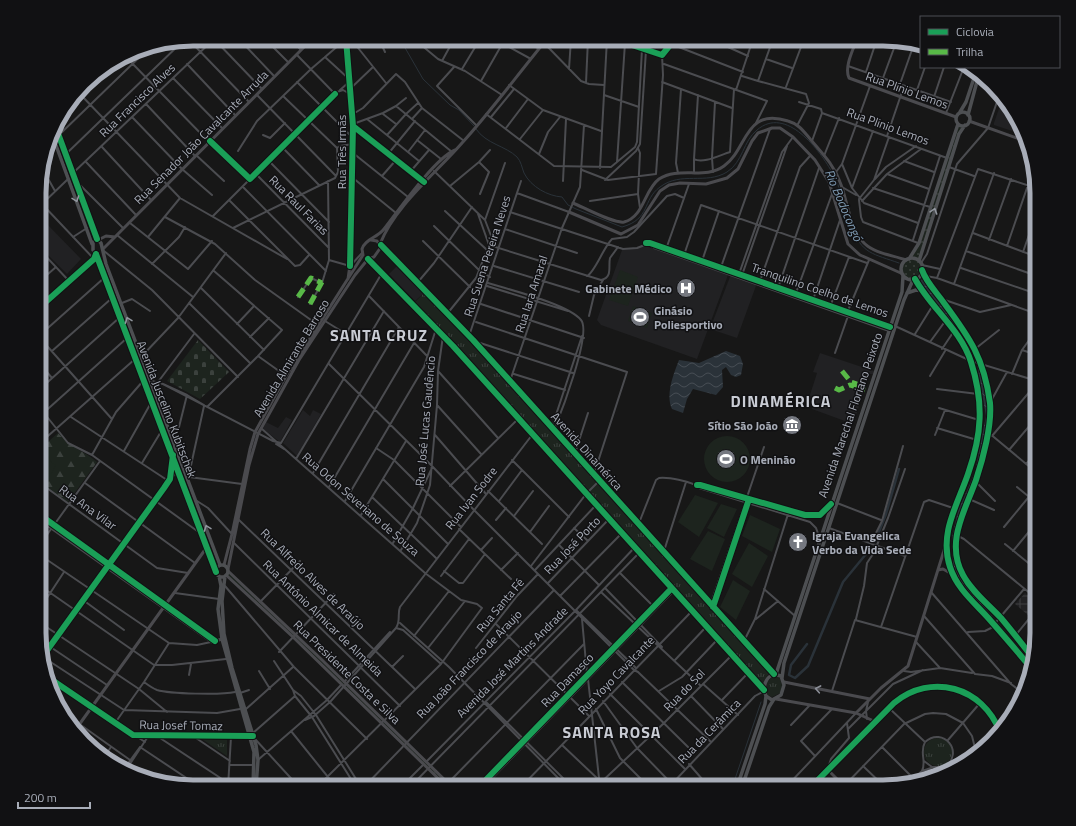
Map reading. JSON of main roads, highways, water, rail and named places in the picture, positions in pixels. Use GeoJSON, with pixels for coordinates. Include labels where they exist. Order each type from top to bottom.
{"type":"FeatureCollection","features":[{"type":"Feature","properties":{"kind":"main road"},"geometry":{"type":"LineString","coordinates":[[974,77],[966,102],[956,117],[958,124],[919,243],[908,260],[902,266],[903,275],[908,279],[914,280],[934,304],[965,348],[971,361],[979,394],[980,420],[977,440],[968,475],[953,508],[946,543],[947,556],[953,574],[960,588],[994,624],[1027,663]]}},
{"type":"Feature","properties":{"kind":"main road"},"geometry":{"type":"LineString","coordinates":[[977,80],[968,115],[969,121],[959,134],[948,166],[920,263],[925,276],[971,340],[982,365],[990,402],[988,432],[975,481],[962,512],[956,535],[957,559],[963,575],[1029,652]]}},
{"type":"Feature","properties":{"kind":"main road"},"geometry":{"type":"LineString","coordinates":[[960,112],[968,115]]}},
{"type":"Feature","properties":{"kind":"main road"},"geometry":{"type":"LineString","coordinates":[[958,124],[965,125]]}},
{"type":"Feature","properties":{"kind":"main road"},"geometry":{"type":"LineString","coordinates":[[55,143],[92,244],[98,240],[58,135]]}},
{"type":"Feature","properties":{"kind":"main road","name":"Avenida Juscelino Kubitschek"},"geometry":{"type":"LineString","coordinates":[[98,240],[101,243],[122,303],[222,565]]}},
{"type":"Feature","properties":{"kind":"main road","name":"Avenida Juscelino Kubitschek"},"geometry":{"type":"LineString","coordinates":[[92,244],[93,250],[96,254],[145,380],[217,574]]}},
{"type":"Feature","properties":{"kind":"main road"},"geometry":{"type":"LineString","coordinates":[[96,254],[103,251]]}},
{"type":"Feature","properties":{"kind":"main road"},"geometry":{"type":"LineString","coordinates":[[908,260],[920,263]]}},
{"type":"Feature","properties":{"kind":"main road"},"geometry":{"type":"LineString","coordinates":[[914,280],[920,276],[922,270]]}},
{"type":"Feature","properties":{"kind":"main road","name":"Avenida Marechal Floriano Peixoto"},"geometry":{"type":"LineString","coordinates":[[783,680],[783,667],[892,328],[902,292],[903,275]]}},
{"type":"Feature","properties":{"kind":"main road","name":"Avenida Marechal Floriano Peixoto"},"geometry":{"type":"LineString","coordinates":[[775,674],[831,504],[892,328],[907,292],[914,280]]}},
{"type":"Feature","properties":{"kind":"main road"},"geometry":{"type":"LineString","coordinates":[[907,292],[916,290],[924,292]]}},
{"type":"Feature","properties":{"kind":"main road"},"geometry":{"type":"LineString","coordinates":[[222,565],[226,573],[217,574],[217,568],[222,565]]}},
{"type":"Feature","properties":{"kind":"main road","name":"Avenida Almirante Barroso"},"geometry":{"type":"LineString","coordinates":[[226,573],[222,600],[224,634],[237,693]]}},
{"type":"Feature","properties":{"kind":"main road","name":"Avenida Almirante Barroso"},"geometry":{"type":"LineString","coordinates":[[217,574],[221,586],[219,599],[222,639],[226,659],[252,736],[258,760],[257,780]]}},
{"type":"Feature","properties":{"kind":"main road"},"geometry":{"type":"LineString","coordinates":[[739,780],[765,704],[766,696],[764,690],[767,679],[775,674],[783,680],[784,690],[775,699],[767,711],[744,780]]}},
{"type":"Feature","properties":{"kind":"main road"},"geometry":{"type":"LineString","coordinates":[[766,696],[775,699]]}},
{"type":"Feature","properties":{"kind":"main road","name":"Avenida Almirante Barroso"},"geometry":{"type":"LineString","coordinates":[[252,736],[254,752],[253,780]]}},
{"type":"Feature","properties":{"kind":"water"},"geometry":{"type":"Polygon","coordinates":[[[922,279],[965,336],[965,339],[962,338],[920,281],[922,279]]]}},
{"type":"Feature","properties":{"kind":"water"},"geometry":{"type":"Polygon","coordinates":[[[726,351],[740,356],[743,364],[741,375],[736,377],[731,375],[726,367],[722,370],[723,387],[716,395],[693,389],[687,399],[683,413],[672,409],[669,397],[679,360],[699,363],[726,351]]]}},
{"type":"Feature","properties":{"kind":"water"},"geometry":{"type":"Polygon","coordinates":[[[977,364],[981,369],[989,414],[977,472],[961,512],[954,537],[956,564],[963,582],[1028,658],[1027,662],[961,584],[953,565],[952,537],[958,511],[975,472],[986,416],[977,364]]]}},
{"type":"Feature","properties":{"kind":"waterway","name":"Rio Bodocongó"},"geometry":{"type":"LineString","coordinates":[[404,46],[423,79],[450,105],[459,110],[474,126]]}},
{"type":"Feature","properties":{"kind":"waterway","name":"Rio Bodocongó"},"geometry":{"type":"LineString","coordinates":[[476,129],[490,142],[507,150],[517,157],[520,160],[527,178],[540,190],[551,195],[562,197],[568,205],[622,227],[631,224],[638,219],[654,192],[660,187],[668,182],[676,180],[711,178],[727,172],[736,163],[752,135],[757,130],[768,124],[779,123],[790,127],[801,134],[820,153],[840,189],[848,214]]}},
{"type":"Feature","properties":{"kind":"waterway","name":"Rio Bodocongó"},"geometry":{"type":"LineString","coordinates":[[852,227],[864,248],[876,255],[899,263]]}},
{"type":"Feature","properties":{"kind":"waterway"},"geometry":{"type":"LineString","coordinates":[[875,542],[886,514],[899,469]]}},
{"type":"Feature","properties":{"kind":"waterway"},"geometry":{"type":"LineString","coordinates":[[807,644],[791,665],[789,675],[795,678],[808,666],[843,582],[871,548]]}},
{"type":"Feature","properties":{"kind":"waterway"},"geometry":{"type":"LineString","coordinates":[[735,780],[761,702]]}},
{"type":"Feature","properties":{"kind":"place","name":"Gabinete Médico"},"geometry":{"type":"Point","coordinates":[686,288]}},
{"type":"Feature","properties":{"kind":"place","name":"Ginásio Poliesportivo"},"geometry":{"type":"Point","coordinates":[640,317]}},
{"type":"Feature","properties":{"kind":"place","name":"Sítio São João"},"geometry":{"type":"Point","coordinates":[792,425]}},
{"type":"Feature","properties":{"kind":"place","name":"O Meninão"},"geometry":{"type":"Point","coordinates":[726,459]}},
{"type":"Feature","properties":{"kind":"place","name":"Igraja Evangelica Verbo da Vida Sede"},"geometry":{"type":"Point","coordinates":[798,542]}},
{"type":"Feature","properties":{"kind":"district","name":"SANTA CRUZ"},"geometry":{"type":"Point","coordinates":[379,335]}},
{"type":"Feature","properties":{"kind":"district","name":"DINAMÉRICA"},"geometry":{"type":"Point","coordinates":[781,401]}},
{"type":"Feature","properties":{"kind":"district","name":"SANTA ROSA"},"geometry":{"type":"Point","coordinates":[612,732]}}]}
